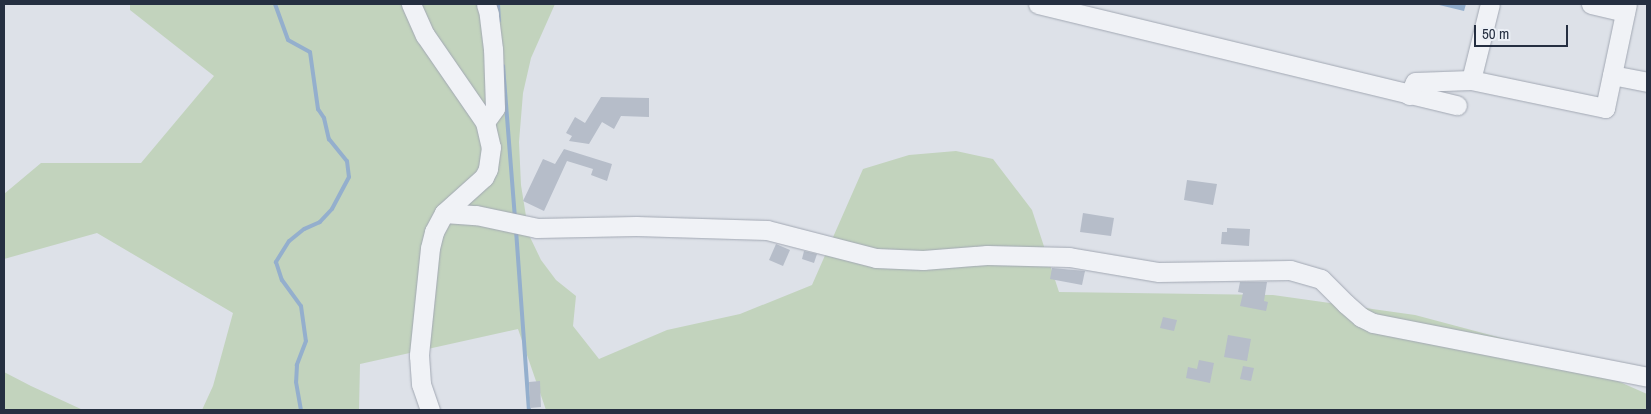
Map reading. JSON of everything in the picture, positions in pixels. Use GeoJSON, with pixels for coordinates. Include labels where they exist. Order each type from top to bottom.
{"type":"FeatureCollection","features":[{"type":"Feature","properties":{"kind":"street"},"geometry":{"type":"LineString","coordinates":[[411,4],[425,35],[485,122],[491,147],[488,169],[484,177],[444,213],[434,232],[430,248],[419,355],[420,384],[430,410]]}},
{"type":"Feature","properties":{"kind":"street"},"geometry":{"type":"LineString","coordinates":[[485,122],[495,108],[490,14],[486,4]]}},
{"type":"Feature","properties":{"kind":"street"},"geometry":{"type":"LineString","coordinates":[[1038,4],[1324,71],[1409,95],[1457,105]]}},
{"type":"Feature","properties":{"kind":"street"},"geometry":{"type":"LineString","coordinates":[[1471,80],[1490,4]]}},
{"type":"Feature","properties":{"kind":"street"},"geometry":{"type":"LineString","coordinates":[[1409,95],[1415,82],[1471,80],[1605,108],[1626,8],[1591,4]]}},
{"type":"Feature","properties":{"kind":"street"},"geometry":{"type":"LineString","coordinates":[[1612,75],[1647,82]]}},
{"type":"Feature","properties":{"kind":"street"},"geometry":{"type":"LineString","coordinates":[[444,213],[476,215],[537,228],[636,226],[767,230],[876,258],[922,260],[987,256],[1069,257],[1159,272],[1290,270],[1321,279],[1361,317],[1373,323],[1647,377]]}},
{"type":"Feature","properties":{"kind":"green space"},"geometry":{"type":"Polygon","coordinates":[[[130,4],[555,4],[531,58],[523,93],[519,142],[521,185],[529,235],[541,260],[556,280],[576,296],[573,326],[599,359],[667,330],[740,314],[812,285],[863,169],[909,155],[956,151],[993,159],[1032,210],[1059,292],[1273,295],[1415,315],[1550,351],[1647,394],[1647,410],[546,410],[518,329],[360,364],[359,410],[202,410],[213,386],[233,313],[97,233],[4,259],[4,194],[41,163],[141,163],[214,76],[130,10],[130,4]]]}},
{"type":"Feature","properties":{"kind":"green space"},"geometry":{"type":"Polygon","coordinates":[[[4,372],[31,386],[83,410],[4,410],[4,372]]]}},
{"type":"Feature","properties":{"kind":"water"},"geometry":{"type":"Polygon","coordinates":[[[1435,4],[1466,4],[1464,11],[1435,4]]]}},
{"type":"Feature","properties":{"kind":"building"},"geometry":{"type":"Polygon","coordinates":[[[601,97],[649,98],[649,117],[621,116],[614,129],[602,122],[589,144],[569,141],[572,136],[566,133],[575,117],[585,123],[601,97]]]}},
{"type":"Feature","properties":{"kind":"building"},"geometry":{"type":"Polygon","coordinates":[[[564,149],[612,164],[607,181],[591,175],[593,169],[567,161],[544,211],[523,201],[543,159],[555,164],[564,149]]]}},
{"type":"Feature","properties":{"kind":"building"},"geometry":{"type":"Polygon","coordinates":[[[1187,180],[1217,184],[1213,205],[1184,200],[1187,180]]]}},
{"type":"Feature","properties":{"kind":"building"},"geometry":{"type":"Polygon","coordinates":[[[1083,213],[1114,218],[1111,236],[1080,232],[1083,213]]]}},
{"type":"Feature","properties":{"kind":"building"},"geometry":{"type":"Polygon","coordinates":[[[1227,228],[1250,229],[1249,246],[1221,244],[1222,232],[1227,232],[1227,228]]]}},
{"type":"Feature","properties":{"kind":"building"},"geometry":{"type":"Polygon","coordinates":[[[776,244],[790,250],[783,266],[769,260],[776,244]]]}},
{"type":"Feature","properties":{"kind":"building"},"geometry":{"type":"Polygon","coordinates":[[[804,251],[817,254],[814,263],[802,259],[804,251]]]}},
{"type":"Feature","properties":{"kind":"building"},"geometry":{"type":"Polygon","coordinates":[[[1052,268],[1085,271],[1082,285],[1050,279],[1052,268]]]}},
{"type":"Feature","properties":{"kind":"building"},"geometry":{"type":"Polygon","coordinates":[[[1240,282],[1267,282],[1264,301],[1268,302],[1266,311],[1240,306],[1243,293],[1238,292],[1240,282]]]}},
{"type":"Feature","properties":{"kind":"building"},"geometry":{"type":"Polygon","coordinates":[[[1163,317],[1177,320],[1174,331],[1160,328],[1163,317]]]}},
{"type":"Feature","properties":{"kind":"building"},"geometry":{"type":"Polygon","coordinates":[[[1228,335],[1251,339],[1247,361],[1224,357],[1228,335]]]}},
{"type":"Feature","properties":{"kind":"building"},"geometry":{"type":"Polygon","coordinates":[[[1199,360],[1214,363],[1210,383],[1186,378],[1188,367],[1197,369],[1199,360]]]}},
{"type":"Feature","properties":{"kind":"building"},"geometry":{"type":"Polygon","coordinates":[[[1243,366],[1254,368],[1251,381],[1240,379],[1243,366]]]}},
{"type":"Feature","properties":{"kind":"building"},"geometry":{"type":"Polygon","coordinates":[[[540,381],[541,407],[530,408],[529,382],[540,381]]]}},
{"type":"Feature","properties":{"kind":"waterway"},"geometry":{"type":"LineString","coordinates":[[275,4],[288,40],[310,52],[318,109],[324,118],[329,139],[347,161],[349,177],[332,209],[320,222],[304,229],[289,241],[276,262],[282,280],[301,306],[306,341],[297,365],[296,382],[301,410]]}},
{"type":"Feature","properties":{"kind":"waterway"},"geometry":{"type":"LineString","coordinates":[[498,4],[499,21]]}},
{"type":"Feature","properties":{"kind":"waterway"},"geometry":{"type":"LineString","coordinates":[[503,66],[515,218]]}},
{"type":"Feature","properties":{"kind":"waterway"},"geometry":{"type":"LineString","coordinates":[[516,230],[529,410]]}}]}
